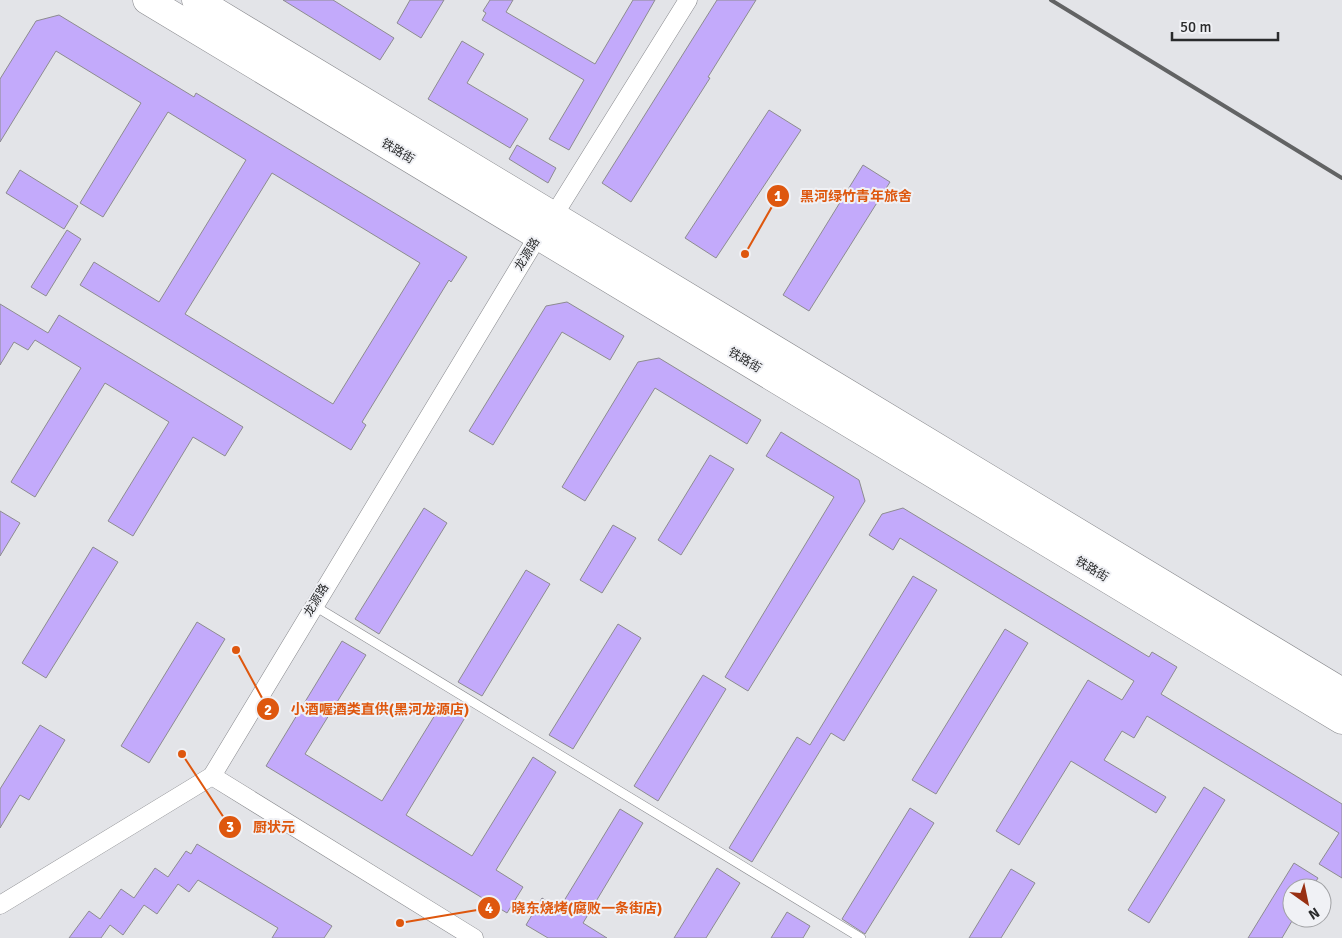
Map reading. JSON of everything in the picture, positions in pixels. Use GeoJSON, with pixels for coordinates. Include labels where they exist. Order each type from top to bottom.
{"type":"FeatureCollection","features":[{"type":"Feature","properties":{"kind":"main road","name":"铁路街"},"geometry":{"type":"LineString","coordinates":[[147,0],[1342,720]]}},
{"type":"Feature","properties":{"kind":"main road","name":"铁路街"},"geometry":{"type":"LineString","coordinates":[[196,0],[1342,692]]}},
{"type":"Feature","properties":{"kind":"street","name":"龙源路"},"geometry":{"type":"LineString","coordinates":[[0,905],[212,776],[313,605],[538,236],[554,215],[688,0]]}},
{"type":"Feature","properties":{"kind":"street"},"geometry":{"type":"LineString","coordinates":[[212,776],[474,938]]}},
{"type":"Feature","properties":{"kind":"lane"},"geometry":{"type":"LineString","coordinates":[[313,605],[861,938]]}},
{"type":"Feature","properties":{"kind":"building"},"geometry":{"type":"Polygon","coordinates":[[[283,0],[333,0],[394,38],[380,60],[283,0]]]}},
{"type":"Feature","properties":{"kind":"building"},"geometry":{"type":"Polygon","coordinates":[[[410,0],[444,0],[421,38],[397,23],[410,0]]]}},
{"type":"Feature","properties":{"kind":"building"},"geometry":{"type":"Polygon","coordinates":[[[490,0],[513,0],[506,12],[595,64],[633,0],[655,0],[569,150],[549,139],[584,80],[482,20],[486,13],[483,11],[490,0]]]}},
{"type":"Feature","properties":{"kind":"building"},"geometry":{"type":"Polygon","coordinates":[[[717,0],[756,0],[708,77],[710,78],[631,202],[602,183],[717,0]]]}},
{"type":"Feature","properties":{"kind":"building"},"geometry":{"type":"Polygon","coordinates":[[[59,15],[194,97],[196,93],[467,257],[451,282],[449,280],[362,422],[366,425],[351,450],[80,285],[94,262],[159,302],[246,160],[168,112],[103,217],[80,203],[141,103],[56,51],[0,142],[0,79],[36,21],[59,15]],[[272,173],[185,314],[333,404],[420,263],[272,173]]]}},
{"type":"Feature","properties":{"kind":"building"},"geometry":{"type":"Polygon","coordinates":[[[462,41],[484,54],[467,83],[528,119],[510,148],[428,99],[462,41]]]}},
{"type":"Feature","properties":{"kind":"building"},"geometry":{"type":"Polygon","coordinates":[[[769,110],[801,130],[716,258],[685,238],[769,110]]]}},
{"type":"Feature","properties":{"kind":"building"},"geometry":{"type":"Polygon","coordinates":[[[517,145],[556,168],[548,183],[509,159],[517,145]]]}},
{"type":"Feature","properties":{"kind":"building"},"geometry":{"type":"Polygon","coordinates":[[[863,165],[890,182],[809,311],[783,295],[863,165]]]}},
{"type":"Feature","properties":{"kind":"building"},"geometry":{"type":"Polygon","coordinates":[[[20,170],[78,206],[64,229],[6,193],[20,170]]]}},
{"type":"Feature","properties":{"kind":"building"},"geometry":{"type":"Polygon","coordinates":[[[67,230],[81,239],[46,296],[31,287],[67,230]]]}},
{"type":"Feature","properties":{"kind":"building"},"geometry":{"type":"Polygon","coordinates":[[[567,302],[624,336],[610,360],[562,332],[493,445],[469,431],[546,306],[567,302]]]}},
{"type":"Feature","properties":{"kind":"building"},"geometry":{"type":"Polygon","coordinates":[[[0,304],[48,333],[59,315],[243,427],[225,456],[193,437],[133,536],[108,521],[169,422],[105,383],[35,497],[11,482],[81,368],[35,340],[28,350],[14,342],[0,365],[0,304]]]}},
{"type":"Feature","properties":{"kind":"building"},"geometry":{"type":"Polygon","coordinates":[[[659,358],[761,420],[747,444],[655,388],[585,501],[562,487],[638,362],[659,358]]]}},
{"type":"Feature","properties":{"kind":"building"},"geometry":{"type":"Polygon","coordinates":[[[781,432],[859,480],[865,501],[748,691],[725,677],[834,497],[766,456],[781,432]]]}},
{"type":"Feature","properties":{"kind":"building"},"geometry":{"type":"Polygon","coordinates":[[[710,455],[734,469],[681,555],[658,540],[710,455]]]}},
{"type":"Feature","properties":{"kind":"building"},"geometry":{"type":"Polygon","coordinates":[[[424,508],[447,523],[379,634],[355,619],[424,508]]]}},
{"type":"Feature","properties":{"kind":"building"},"geometry":{"type":"Polygon","coordinates":[[[903,508],[1149,657],[1152,652],[1177,667],[1161,694],[1342,804],[1342,878],[1319,864],[1339,833],[1147,716],[1134,738],[1122,731],[1104,760],[1166,797],[1156,813],[1071,761],[1019,845],[996,831],[1088,680],[1122,700],[1134,681],[900,538],[893,550],[869,535],[882,514],[903,508]]]}},
{"type":"Feature","properties":{"kind":"building"},"geometry":{"type":"Polygon","coordinates":[[[0,511],[20,523],[0,556],[0,511]]]}},
{"type":"Feature","properties":{"kind":"building"},"geometry":{"type":"Polygon","coordinates":[[[613,525],[636,538],[602,593],[580,580],[613,525]]]}},
{"type":"Feature","properties":{"kind":"building"},"geometry":{"type":"Polygon","coordinates":[[[93,547],[118,562],[46,678],[22,663],[93,547]]]}},
{"type":"Feature","properties":{"kind":"building"},"geometry":{"type":"Polygon","coordinates":[[[526,570],[550,584],[482,696],[458,682],[526,570]]]}},
{"type":"Feature","properties":{"kind":"building"},"geometry":{"type":"Polygon","coordinates":[[[913,576],[937,590],[844,741],[831,733],[752,862],[729,848],[797,737],[810,745],[913,576]]]}},
{"type":"Feature","properties":{"kind":"building"},"geometry":{"type":"Polygon","coordinates":[[[197,622],[225,639],[149,763],[121,746],[197,622]]]}},
{"type":"Feature","properties":{"kind":"building"},"geometry":{"type":"Polygon","coordinates":[[[618,624],[641,638],[573,749],[549,735],[618,624]]]}},
{"type":"Feature","properties":{"kind":"building"},"geometry":{"type":"Polygon","coordinates":[[[1005,629],[1028,643],[936,794],[912,780],[1005,629]]]}},
{"type":"Feature","properties":{"kind":"building"},"geometry":{"type":"Polygon","coordinates":[[[342,641],[366,655],[305,754],[382,801],[443,702],[466,716],[406,815],[472,856],[533,757],[556,772],[496,870],[523,887],[507,913],[266,766],[342,641]]]}},
{"type":"Feature","properties":{"kind":"building"},"geometry":{"type":"Polygon","coordinates":[[[703,675],[726,689],[658,801],[634,786],[703,675]]]}},
{"type":"Feature","properties":{"kind":"building"},"geometry":{"type":"Polygon","coordinates":[[[40,725],[65,740],[29,800],[20,795],[0,828],[0,789],[40,725]]]}},
{"type":"Feature","properties":{"kind":"building"},"geometry":{"type":"Polygon","coordinates":[[[1204,787],[1225,800],[1149,923],[1128,910],[1204,787]]]}},
{"type":"Feature","properties":{"kind":"building"},"geometry":{"type":"Polygon","coordinates":[[[910,808],[934,823],[865,934],[842,919],[910,808]]]}},
{"type":"Feature","properties":{"kind":"building"},"geometry":{"type":"Polygon","coordinates":[[[620,809],[643,823],[583,923],[607,938],[548,938],[526,925],[542,898],[559,909],[620,809]]]}},
{"type":"Feature","properties":{"kind":"building"},"geometry":{"type":"Polygon","coordinates":[[[197,844],[332,926],[324,938],[272,938],[278,928],[198,880],[189,892],[178,884],[157,914],[144,905],[123,935],[110,925],[101,938],[69,938],[89,911],[100,919],[121,889],[134,898],[155,868],[168,877],[186,851],[191,854],[197,844]]]}},
{"type":"Feature","properties":{"kind":"building"},"geometry":{"type":"Polygon","coordinates":[[[1294,863],[1318,878],[1285,878],[1294,863]]]}},
{"type":"Feature","properties":{"kind":"building"},"geometry":{"type":"Polygon","coordinates":[[[717,868],[740,883],[706,938],[674,938],[717,868]]]}},
{"type":"Feature","properties":{"kind":"building"},"geometry":{"type":"Polygon","coordinates":[[[1011,869],[1035,883],[1001,938],[969,938],[1011,869]]]}},
{"type":"Feature","properties":{"kind":"building"},"geometry":{"type":"Polygon","coordinates":[[[1282,883],[1282,928],[1288,928],[1282,938],[1248,938],[1282,883]]]}},
{"type":"Feature","properties":{"kind":"building"},"geometry":{"type":"Polygon","coordinates":[[[787,912],[810,926],[803,938],[771,938],[787,912]]]}},
{"type":"Feature","properties":{"kind":"railway"},"geometry":{"type":"LineString","coordinates":[[1051,0],[1342,178]]}},
{"type":"Feature","properties":{"kind":"place","name":"黑河绿竹青年旅舍"},"geometry":{"type":"Point","coordinates":[745,254]}},
{"type":"Feature","properties":{"kind":"place","name":"小酒喔酒类直供(黑河龙源店)"},"geometry":{"type":"Point","coordinates":[236,650]}},
{"type":"Feature","properties":{"kind":"place","name":"厨状元"},"geometry":{"type":"Point","coordinates":[182,754]}},
{"type":"Feature","properties":{"kind":"place","name":"晓东烧烤(腐败一条街店)"},"geometry":{"type":"Point","coordinates":[400,923]}}]}
